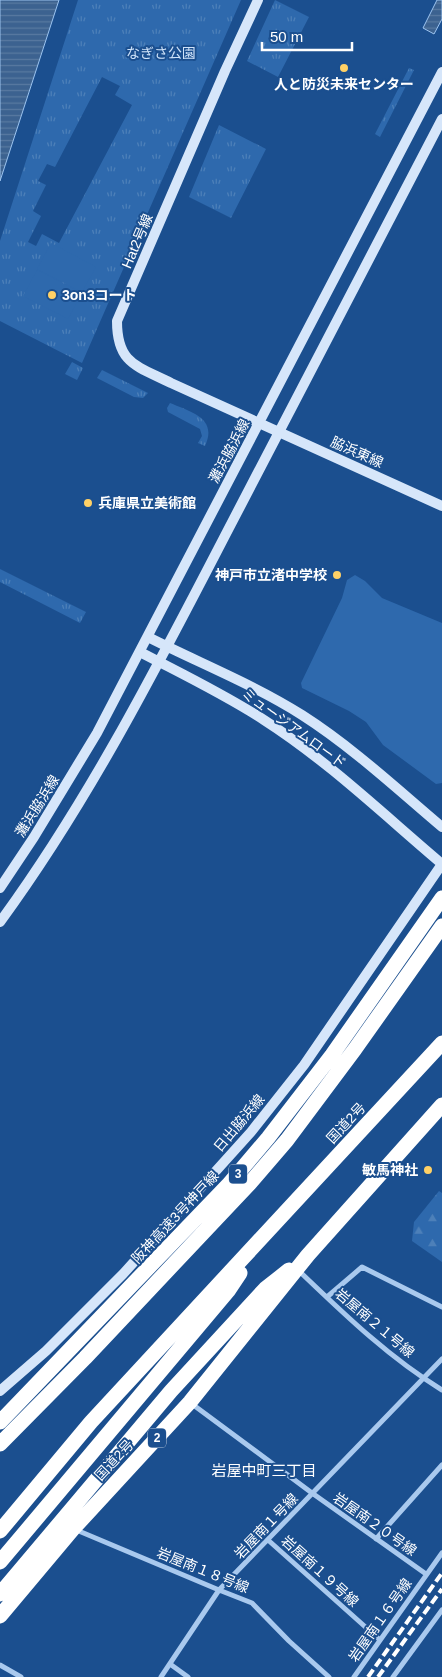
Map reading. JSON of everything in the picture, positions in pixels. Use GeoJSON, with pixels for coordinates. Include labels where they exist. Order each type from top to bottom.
{"type":"FeatureCollection","features":[{"type":"Feature","properties":{"kind":"highway","name":"阪神高速3号神戸線"},"geometry":{"type":"LineString","coordinates":[[0,1422],[228,1185],[268,1138],[332,1055],[442,898]]}},
{"type":"Feature","properties":{"kind":"highway","name":"3"},"geometry":{"type":"LineString","coordinates":[[0,1444],[92,1352],[287,1140],[350,1057],[442,926]]}},
{"type":"Feature","properties":{"kind":"highway","name":"国道2号"},"geometry":{"type":"LineString","coordinates":[[0,1531],[91,1422],[442,1043]]}},
{"type":"Feature","properties":{"kind":"highway","name":"国道2号"},"geometry":{"type":"LineString","coordinates":[[0,1616],[73,1528],[190,1402],[308,1255],[442,1106]]}},
{"type":"Feature","properties":{"kind":"highway","name":"国道2号"},"geometry":{"type":"LineString","coordinates":[[0,1562],[228,1291],[273,1226]]}},
{"type":"Feature","properties":{"kind":"highway","name":"国道2号"},"geometry":{"type":"LineString","coordinates":[[0,1594],[171,1391],[265,1289],[308,1255]]}},
{"type":"Feature","properties":{"kind":"highway"},"geometry":{"type":"LineString","coordinates":[[0,1418],[23,1400]]}},
{"type":"Feature","properties":{"kind":"highway"},"geometry":{"type":"LineString","coordinates":[[0,1449],[24,1421]]}},
{"type":"Feature","properties":{"kind":"street","name":"Hat2号線"},"geometry":{"type":"LineString","coordinates":[[258,0],[225,71],[117,321],[117,337],[122,352],[135,365],[260,422]]}},
{"type":"Feature","properties":{"kind":"street","name":"灘浜脇浜線"},"geometry":{"type":"LineString","coordinates":[[0,888],[79,763],[140,652],[442,72]]}},
{"type":"Feature","properties":{"kind":"street"},"geometry":{"type":"LineString","coordinates":[[0,922],[66,826],[106,759],[159,662],[442,119]]}},
{"type":"Feature","properties":{"kind":"street","name":"脇浜東線"},"geometry":{"type":"LineString","coordinates":[[260,422],[442,506]]}},
{"type":"Feature","properties":{"kind":"street","name":"ミュージアムロード"},"geometry":{"type":"LineString","coordinates":[[148,636],[248,685],[301,714],[343,744],[442,827]]}},
{"type":"Feature","properties":{"kind":"street","name":"ミュージアムロード"},"geometry":{"type":"LineString","coordinates":[[140,652],[217,691],[296,742],[442,864]]}},
{"type":"Feature","properties":{"kind":"street","name":"日出脇浜線"},"geometry":{"type":"LineString","coordinates":[[0,1391],[46,1351],[124,1274],[251,1132],[304,1065],[442,864]]}},
{"type":"Feature","properties":{"kind":"street"},"geometry":{"type":"LineString","coordinates":[[327,1297],[362,1267],[442,1307]]}},
{"type":"Feature","properties":{"kind":"street","name":"岩屋南２１号線"},"geometry":{"type":"LineString","coordinates":[[297,1269],[365,1333],[424,1379],[442,1390]]}},
{"type":"Feature","properties":{"kind":"street","name":"岩屋南１号線"},"geometry":{"type":"LineString","coordinates":[[161,1677],[219,1590],[442,1359]]}},
{"type":"Feature","properties":{"kind":"street","name":"岩屋南２０号線"},"geometry":{"type":"LineString","coordinates":[[190,1402],[312,1494],[426,1574]]}},
{"type":"Feature","properties":{"kind":"street"},"geometry":{"type":"LineString","coordinates":[[376,1539],[442,1465]]}},
{"type":"Feature","properties":{"kind":"street","name":"岩屋南１８号線"},"geometry":{"type":"LineString","coordinates":[[73,1528],[252,1603],[289,1641],[329,1677]]}},
{"type":"Feature","properties":{"kind":"street","name":"岩屋南１９号線"},"geometry":{"type":"LineString","coordinates":[[268,1540],[380,1640]]}},
{"type":"Feature","properties":{"kind":"street","name":"岩屋南１６号線"},"geometry":{"type":"LineString","coordinates":[[354,1677],[442,1552]]}},
{"type":"Feature","properties":{"kind":"street"},"geometry":{"type":"LineString","coordinates":[[393,1677],[442,1610]]}},
{"type":"Feature","properties":{"kind":"street"},"geometry":{"type":"LineString","coordinates":[[170,1664],[188,1677]]}},
{"type":"Feature","properties":{"kind":"street"},"geometry":{"type":"LineString","coordinates":[[0,1665],[21,1677]]}},
{"type":"Feature","properties":{"kind":"green space","name":"なぎさ公園"},"geometry":{"type":"Polygon","coordinates":[[[78,0],[241,0],[82,363],[0,321],[0,241],[78,0]],[[102,77],[55,167],[47,164],[38,181],[46,185],[33,211],[41,216],[28,242],[36,246],[42,234],[59,243],[132,105],[115,95],[120,86],[102,77]]]}},
{"type":"Feature","properties":{"kind":"green space"},"geometry":{"type":"Polygon","coordinates":[[[275,0],[309,17],[278,77],[247,61],[275,0]]]}},
{"type":"Feature","properties":{"kind":"green space"},"geometry":{"type":"Polygon","coordinates":[[[409,68],[414,70],[380,137],[375,134],[409,68]]]}},
{"type":"Feature","properties":{"kind":"green space"},"geometry":{"type":"Polygon","coordinates":[[[219,125],[266,149],[231,218],[189,197],[219,125]]]}},
{"type":"Feature","properties":{"kind":"green space","name":"3on3コート"},"geometry":{"type":"Polygon","coordinates":[[[51,243],[96,267],[82,292],[37,269],[51,243]]]}},
{"type":"Feature","properties":{"kind":"green space","name":"3on3コート"},"geometry":{"type":"Polygon","coordinates":[[[37,270],[82,293],[68,319],[23,296],[37,270]]]}},
{"type":"Feature","properties":{"kind":"green space"},"geometry":{"type":"Polygon","coordinates":[[[72,362],[83,368],[77,380],[65,374],[72,362]]]}},
{"type":"Feature","properties":{"kind":"green space"},"geometry":{"type":"Polygon","coordinates":[[[102,370],[148,393],[143,398],[134,397],[97,378],[102,370]]]}},
{"type":"Feature","properties":{"kind":"green space"},"geometry":{"type":"Polygon","coordinates":[[[170,403],[194,413],[205,422],[208,436],[205,446],[198,443],[202,436],[200,429],[168,412],[167,408],[170,403]]]}},
{"type":"Feature","properties":{"kind":"green space"},"geometry":{"type":"Polygon","coordinates":[[[0,569],[86,612],[80,623],[0,582],[0,569]]]}},
{"type":"Feature","properties":{"kind":"green space"},"geometry":{"type":"Polygon","coordinates":[[[355,575],[365,581],[382,598],[442,623],[442,783],[436,784],[383,745],[366,722],[349,711],[302,688],[301,683],[342,598],[347,580],[355,575]]]}},
{"type":"Feature","properties":{"kind":"green space"},"geometry":{"type":"Polygon","coordinates":[[[439,1191],[442,1193],[442,1262],[412,1241],[414,1222],[439,1191]]]}},
{"type":"Feature","properties":{"kind":"shaded area"},"geometry":{"type":"Polygon","coordinates":[[[0,0],[59,0],[0,181],[0,0]]]}},
{"type":"Feature","properties":{"kind":"shaded area"},"geometry":{"type":"Polygon","coordinates":[[[437,0],[442,0],[442,19],[434,34],[423,28],[437,0]]]}},
{"type":"Feature","properties":{"kind":"railway"},"geometry":{"type":"LineString","coordinates":[[368,1677],[442,1573]]}},
{"type":"Feature","properties":{"kind":"railway"},"geometry":{"type":"LineString","coordinates":[[378,1677],[442,1589]]}},
{"type":"Feature","properties":{"kind":"place","name":"人と防災未来センター"},"geometry":{"type":"Point","coordinates":[344,68]}},
{"type":"Feature","properties":{"kind":"place","name":"3on3コート"},"geometry":{"type":"Point","coordinates":[52,295]}},
{"type":"Feature","properties":{"kind":"place","name":"兵庫県立美術館"},"geometry":{"type":"Point","coordinates":[88,503]}},
{"type":"Feature","properties":{"kind":"place","name":"神戸市立渚中学校"},"geometry":{"type":"Point","coordinates":[337,575]}},
{"type":"Feature","properties":{"kind":"place","name":"敏馬神社"},"geometry":{"type":"Point","coordinates":[428,1170]}},
{"type":"Feature","properties":{"kind":"district","name":"岩屋中町三丁目"},"geometry":{"type":"Point","coordinates":[264,1471]}}]}
